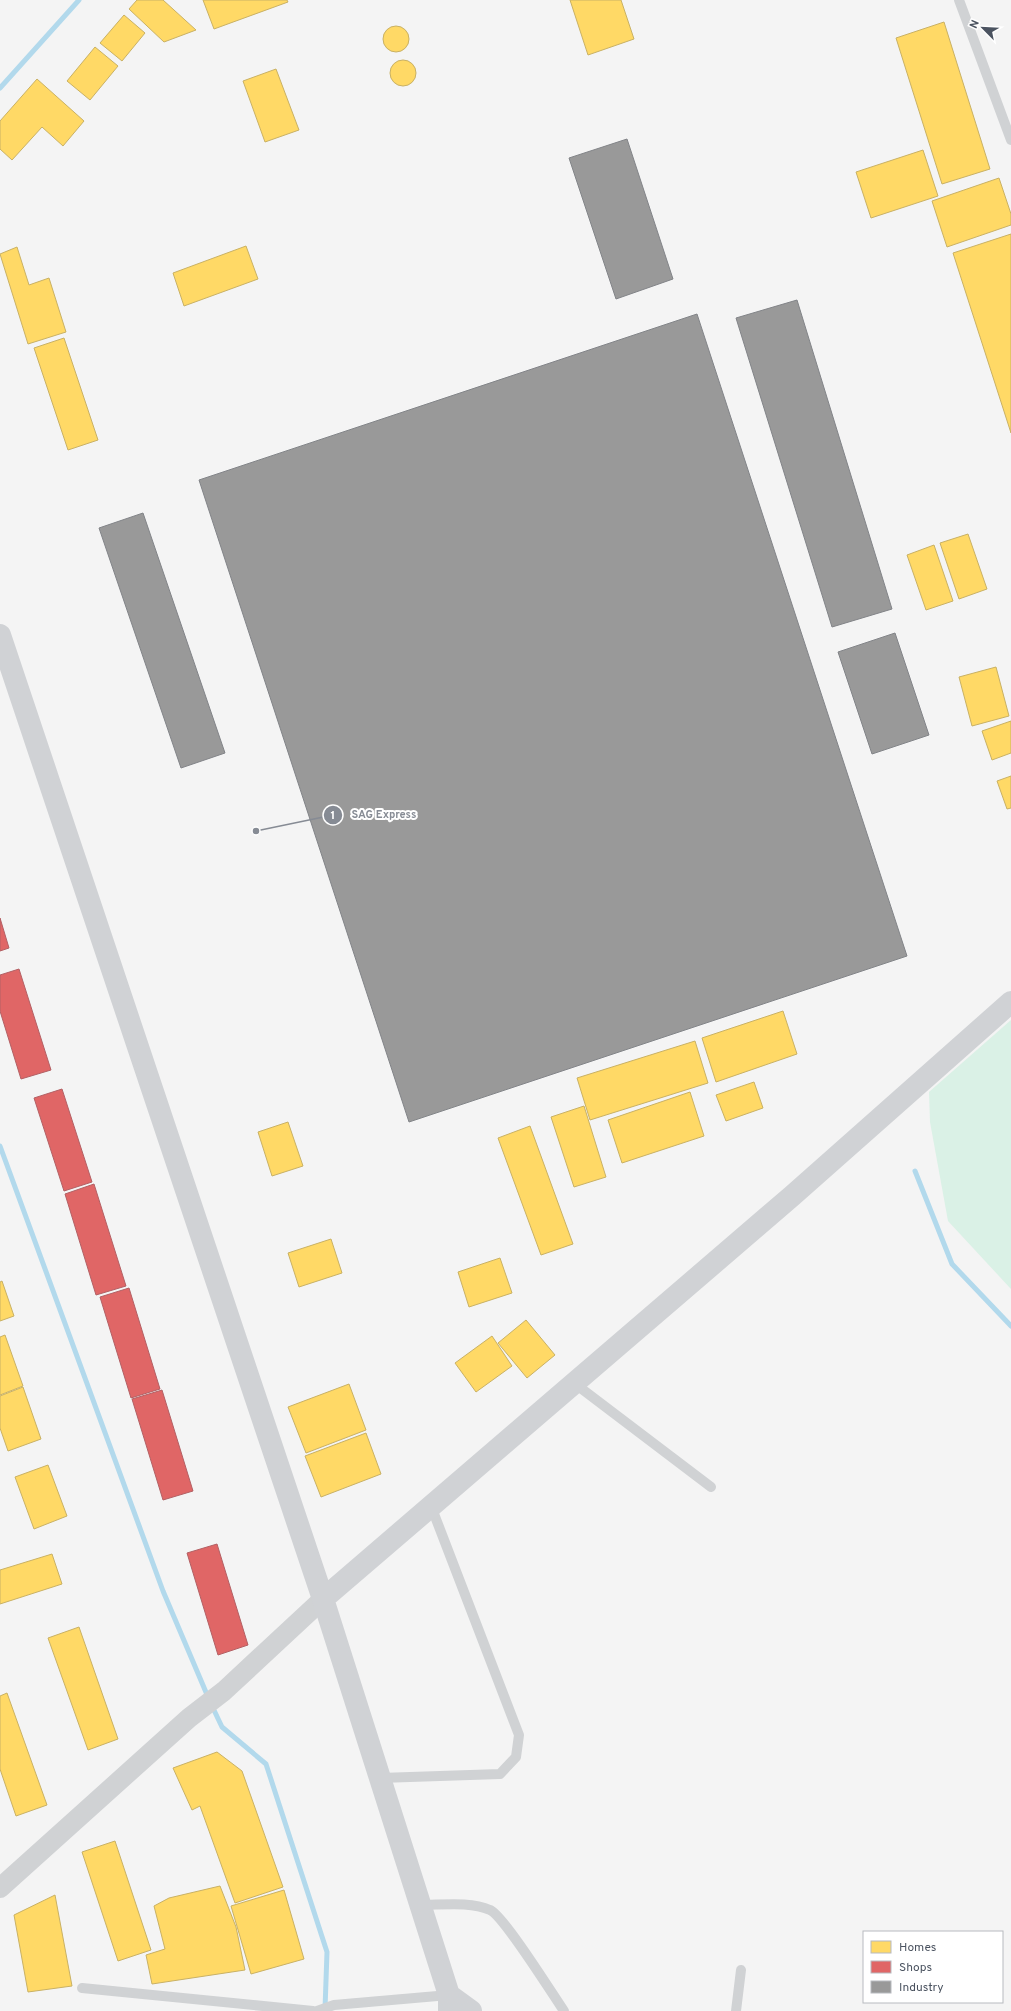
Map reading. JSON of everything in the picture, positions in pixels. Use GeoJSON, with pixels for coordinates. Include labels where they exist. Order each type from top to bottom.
{"type":"FeatureCollection","features":[{"type":"Feature","properties":{"kind":"main road"},"geometry":{"type":"LineString","coordinates":[[0,635],[323,1599],[420,1905],[449,2003],[471,2011]]}},
{"type":"Feature","properties":{"kind":"main road"},"geometry":{"type":"LineString","coordinates":[[323,1599],[792,1196],[1011,1002]]}},
{"type":"Feature","properties":{"kind":"street"},"geometry":{"type":"LineString","coordinates":[[0,1888],[189,1718],[224,1691],[323,1599]]}},
{"type":"Feature","properties":{"kind":"lane"},"geometry":{"type":"LineString","coordinates":[[960,0],[1011,140]]}},
{"type":"Feature","properties":{"kind":"lane"},"geometry":{"type":"LineString","coordinates":[[574,1383],[711,1487]]}},
{"type":"Feature","properties":{"kind":"lane"},"geometry":{"type":"LineString","coordinates":[[380,1778],[500,1774],[516,1757],[519,1735],[431,1506]]}},
{"type":"Feature","properties":{"kind":"lane"},"geometry":{"type":"LineString","coordinates":[[420,1905],[467,1905],[491,1910],[512,1935],[564,2011]]}},
{"type":"Feature","properties":{"kind":"lane"},"geometry":{"type":"LineString","coordinates":[[736,2011],[741,1970]]}},
{"type":"Feature","properties":{"kind":"lane"},"geometry":{"type":"LineString","coordinates":[[82,1988],[313,2011]]}},
{"type":"Feature","properties":{"kind":"lane"},"geometry":{"type":"LineString","coordinates":[[317,2011],[334,2005],[449,2003]]}},
{"type":"Feature","properties":{"kind":"green space"},"geometry":{"type":"Polygon","coordinates":[[[1011,1020],[1011,1289],[948,1221],[930,1122],[929,1092],[1011,1020]]]}},
{"type":"Feature","properties":{"kind":"building: Homes"},"geometry":{"type":"Polygon","coordinates":[[[137,0],[163,0],[196,30],[164,42],[129,9],[137,0]]]}},
{"type":"Feature","properties":{"kind":"building: Homes"},"geometry":{"type":"Polygon","coordinates":[[[203,0],[287,0],[288,2],[214,29],[203,0]]]}},
{"type":"Feature","properties":{"kind":"building: Homes"},"geometry":{"type":"Polygon","coordinates":[[[570,0],[621,0],[634,39],[588,55],[570,0]]]}},
{"type":"Feature","properties":{"kind":"building: Homes"},"geometry":{"type":"Polygon","coordinates":[[[124,15],[145,33],[122,61],[100,43],[124,15]]]}},
{"type":"Feature","properties":{"kind":"building: Homes"},"geometry":{"type":"Polygon","coordinates":[[[944,22],[990,169],[942,184],[896,38],[944,22]]]}},
{"type":"Feature","properties":{"kind":"building: Homes"},"geometry":{"type":"Polygon","coordinates":[[[396,26],[405,30],[409,39],[405,48],[396,52],[387,48],[383,39],[387,30],[396,26]]]}},
{"type":"Feature","properties":{"kind":"building: Homes"},"geometry":{"type":"Polygon","coordinates":[[[95,47],[118,66],[90,100],[67,81],[95,47]]]}},
{"type":"Feature","properties":{"kind":"building: Homes"},"geometry":{"type":"Polygon","coordinates":[[[403,60],[412,64],[416,73],[412,82],[403,86],[394,82],[390,73],[394,64],[403,60]]]}},
{"type":"Feature","properties":{"kind":"building: Homes"},"geometry":{"type":"Polygon","coordinates":[[[276,69],[299,130],[265,142],[243,81],[276,69]]]}},
{"type":"Feature","properties":{"kind":"building: Homes"},"geometry":{"type":"Polygon","coordinates":[[[37,79],[84,121],[63,146],[42,127],[12,160],[0,149],[0,121],[37,79]]]}},
{"type":"Feature","properties":{"kind":"building: Homes"},"geometry":{"type":"Polygon","coordinates":[[[923,150],[938,196],[871,218],[856,172],[923,150]]]}},
{"type":"Feature","properties":{"kind":"building: Homes"},"geometry":{"type":"Polygon","coordinates":[[[999,178],[1011,214],[1011,225],[947,247],[932,201],[999,178]]]}},
{"type":"Feature","properties":{"kind":"building: Homes"},"geometry":{"type":"Polygon","coordinates":[[[1011,234],[1011,433],[953,253],[1011,234]]]}},
{"type":"Feature","properties":{"kind":"building: Homes"},"geometry":{"type":"Polygon","coordinates":[[[246,246],[258,279],[184,306],[173,273],[246,246]]]}},
{"type":"Feature","properties":{"kind":"building: Homes"},"geometry":{"type":"Polygon","coordinates":[[[17,247],[29,285],[49,278],[66,332],[28,344],[0,254],[17,247]]]}},
{"type":"Feature","properties":{"kind":"building: Homes"},"geometry":{"type":"Polygon","coordinates":[[[64,338],[98,440],[68,450],[34,348],[64,338]]]}},
{"type":"Feature","properties":{"kind":"building: Homes"},"geometry":{"type":"Polygon","coordinates":[[[968,534],[987,589],[959,599],[940,543],[968,534]]]}},
{"type":"Feature","properties":{"kind":"building: Homes"},"geometry":{"type":"Polygon","coordinates":[[[934,545],[953,601],[926,610],[907,555],[934,545]]]}},
{"type":"Feature","properties":{"kind":"building: Homes"},"geometry":{"type":"Polygon","coordinates":[[[996,667],[1009,716],[972,726],[959,677],[996,667]]]}},
{"type":"Feature","properties":{"kind":"building: Homes"},"geometry":{"type":"Polygon","coordinates":[[[1011,721],[1011,753],[992,760],[982,731],[1011,721]]]}},
{"type":"Feature","properties":{"kind":"building: Homes"},"geometry":{"type":"Polygon","coordinates":[[[1011,776],[1011,808],[1007,809],[997,781],[1011,776]]]}},
{"type":"Feature","properties":{"kind":"building: Homes"},"geometry":{"type":"Polygon","coordinates":[[[783,1011],[797,1054],[716,1082],[702,1038],[783,1011]]]}},
{"type":"Feature","properties":{"kind":"building: Homes"},"geometry":{"type":"Polygon","coordinates":[[[695,1041],[708,1083],[590,1120],[577,1078],[695,1041]]]}},
{"type":"Feature","properties":{"kind":"building: Homes"},"geometry":{"type":"Polygon","coordinates":[[[754,1082],[763,1108],[726,1121],[716,1095],[754,1082]]]}},
{"type":"Feature","properties":{"kind":"building: Homes"},"geometry":{"type":"Polygon","coordinates":[[[690,1092],[704,1136],[622,1163],[608,1120],[690,1092]]]}},
{"type":"Feature","properties":{"kind":"building: Homes"},"geometry":{"type":"Polygon","coordinates":[[[584,1106],[606,1177],[574,1187],[551,1117],[584,1106]]]}},
{"type":"Feature","properties":{"kind":"building: Homes"},"geometry":{"type":"Polygon","coordinates":[[[288,1122],[303,1166],[272,1176],[258,1132],[288,1122]]]}},
{"type":"Feature","properties":{"kind":"building: Homes"},"geometry":{"type":"Polygon","coordinates":[[[530,1126],[573,1244],[541,1255],[498,1138],[530,1126]]]}},
{"type":"Feature","properties":{"kind":"building: Homes"},"geometry":{"type":"Polygon","coordinates":[[[331,1239],[342,1273],[299,1287],[288,1253],[331,1239]]]}},
{"type":"Feature","properties":{"kind":"building: Homes"},"geometry":{"type":"Polygon","coordinates":[[[500,1258],[512,1293],[469,1307],[458,1272],[500,1258]]]}},
{"type":"Feature","properties":{"kind":"building: Homes"},"geometry":{"type":"Polygon","coordinates":[[[2,1281],[14,1316],[0,1321],[0,1282],[2,1281]]]}},
{"type":"Feature","properties":{"kind":"building: Homes"},"geometry":{"type":"Polygon","coordinates":[[[526,1320],[555,1355],[527,1378],[498,1343],[526,1320]]]}},
{"type":"Feature","properties":{"kind":"building: Homes"},"geometry":{"type":"Polygon","coordinates":[[[5,1335],[23,1386],[0,1395],[0,1337],[5,1335]]]}},
{"type":"Feature","properties":{"kind":"building: Homes"},"geometry":{"type":"Polygon","coordinates":[[[492,1336],[512,1366],[476,1392],[455,1363],[492,1336]]]}},
{"type":"Feature","properties":{"kind":"building: Homes"},"geometry":{"type":"Polygon","coordinates":[[[349,1384],[366,1430],[306,1453],[288,1407],[349,1384]]]}},
{"type":"Feature","properties":{"kind":"building: Homes"},"geometry":{"type":"Polygon","coordinates":[[[23,1387],[41,1439],[8,1451],[0,1428],[0,1396],[23,1387]]]}},
{"type":"Feature","properties":{"kind":"building: Homes"},"geometry":{"type":"Polygon","coordinates":[[[366,1433],[381,1474],[321,1497],[305,1456],[366,1433]]]}},
{"type":"Feature","properties":{"kind":"building: Homes"},"geometry":{"type":"Polygon","coordinates":[[[48,1465],[67,1516],[34,1529],[15,1477],[48,1465]]]}},
{"type":"Feature","properties":{"kind":"building: Homes"},"geometry":{"type":"Polygon","coordinates":[[[52,1554],[62,1584],[0,1604],[0,1570],[52,1554]]]}},
{"type":"Feature","properties":{"kind":"building: Homes"},"geometry":{"type":"Polygon","coordinates":[[[79,1627],[118,1739],[88,1750],[48,1638],[79,1627]]]}},
{"type":"Feature","properties":{"kind":"building: Homes"},"geometry":{"type":"Polygon","coordinates":[[[7,1693],[47,1805],[16,1816],[0,1769],[0,1696],[7,1693]]]}},
{"type":"Feature","properties":{"kind":"building: Homes"},"geometry":{"type":"Polygon","coordinates":[[[217,1752],[242,1771],[283,1887],[235,1903],[200,1806],[192,1810],[173,1768],[217,1752]]]}},
{"type":"Feature","properties":{"kind":"building: Homes"},"geometry":{"type":"Polygon","coordinates":[[[115,1841],[151,1950],[118,1961],[82,1852],[115,1841]]]}},
{"type":"Feature","properties":{"kind":"building: Homes"},"geometry":{"type":"Polygon","coordinates":[[[220,1886],[236,1927],[245,1970],[152,1984],[146,1955],[165,1949],[154,1906],[169,1898],[220,1886]]]}},
{"type":"Feature","properties":{"kind":"building: Homes"},"geometry":{"type":"Polygon","coordinates":[[[284,1890],[304,1959],[251,1974],[231,1906],[284,1890]]]}},
{"type":"Feature","properties":{"kind":"building: Homes"},"geometry":{"type":"Polygon","coordinates":[[[55,1895],[72,1986],[28,1992],[14,1915],[55,1895]]]}},
{"type":"Feature","properties":{"kind":"building: Shops"},"geometry":{"type":"Polygon","coordinates":[[[0,918],[9,948],[0,951],[0,918]]]}},
{"type":"Feature","properties":{"kind":"building: Shops"},"geometry":{"type":"Polygon","coordinates":[[[19,969],[51,1070],[21,1079],[0,1011],[0,975],[19,969]]]}},
{"type":"Feature","properties":{"kind":"building: Shops"},"geometry":{"type":"Polygon","coordinates":[[[62,1089],[92,1182],[64,1191],[34,1098],[62,1089]]]}},
{"type":"Feature","properties":{"kind":"building: Shops"},"geometry":{"type":"Polygon","coordinates":[[[94,1184],[126,1286],[96,1295],[65,1194],[94,1184]]]}},
{"type":"Feature","properties":{"kind":"building: Shops"},"geometry":{"type":"Polygon","coordinates":[[[129,1288],[160,1389],[131,1398],[100,1297],[129,1288]]]}},
{"type":"Feature","properties":{"kind":"building: Shops"},"geometry":{"type":"Polygon","coordinates":[[[162,1390],[193,1491],[163,1500],[132,1399],[162,1390]]]}},
{"type":"Feature","properties":{"kind":"building: Shops"},"geometry":{"type":"Polygon","coordinates":[[[217,1544],[248,1645],[218,1655],[187,1553],[217,1544]]]}},
{"type":"Feature","properties":{"kind":"building: Industry"},"geometry":{"type":"Polygon","coordinates":[[[627,139],[673,279],[616,299],[569,158],[627,139]]]}},
{"type":"Feature","properties":{"kind":"building: Industry"},"geometry":{"type":"Polygon","coordinates":[[[797,300],[892,609],[832,627],[736,318],[797,300]]]}},
{"type":"Feature","properties":{"kind":"building: Industry"},"geometry":{"type":"Polygon","coordinates":[[[697,314],[907,956],[409,1122],[199,480],[697,314]]]}},
{"type":"Feature","properties":{"kind":"building: Industry"},"geometry":{"type":"Polygon","coordinates":[[[143,513],[225,753],[181,768],[99,528],[143,513]]]}},
{"type":"Feature","properties":{"kind":"building: Industry"},"geometry":{"type":"Polygon","coordinates":[[[895,633],[929,735],[872,754],[838,652],[895,633]]]}},
{"type":"Feature","properties":{"kind":"waterway"},"geometry":{"type":"LineString","coordinates":[[0,88],[79,0]]}},
{"type":"Feature","properties":{"kind":"waterway"},"geometry":{"type":"LineString","coordinates":[[0,1146],[163,1591],[208,1697]]}},
{"type":"Feature","properties":{"kind":"waterway"},"geometry":{"type":"LineString","coordinates":[[915,1171],[952,1264],[1011,1326]]}},
{"type":"Feature","properties":{"kind":"waterway"},"geometry":{"type":"LineString","coordinates":[[212,1706],[222,1727],[266,1764],[327,1952],[325,2009]]}},
{"type":"Feature","properties":{"kind":"place","name":"SAG Express"},"geometry":{"type":"Point","coordinates":[256,831]}}]}
